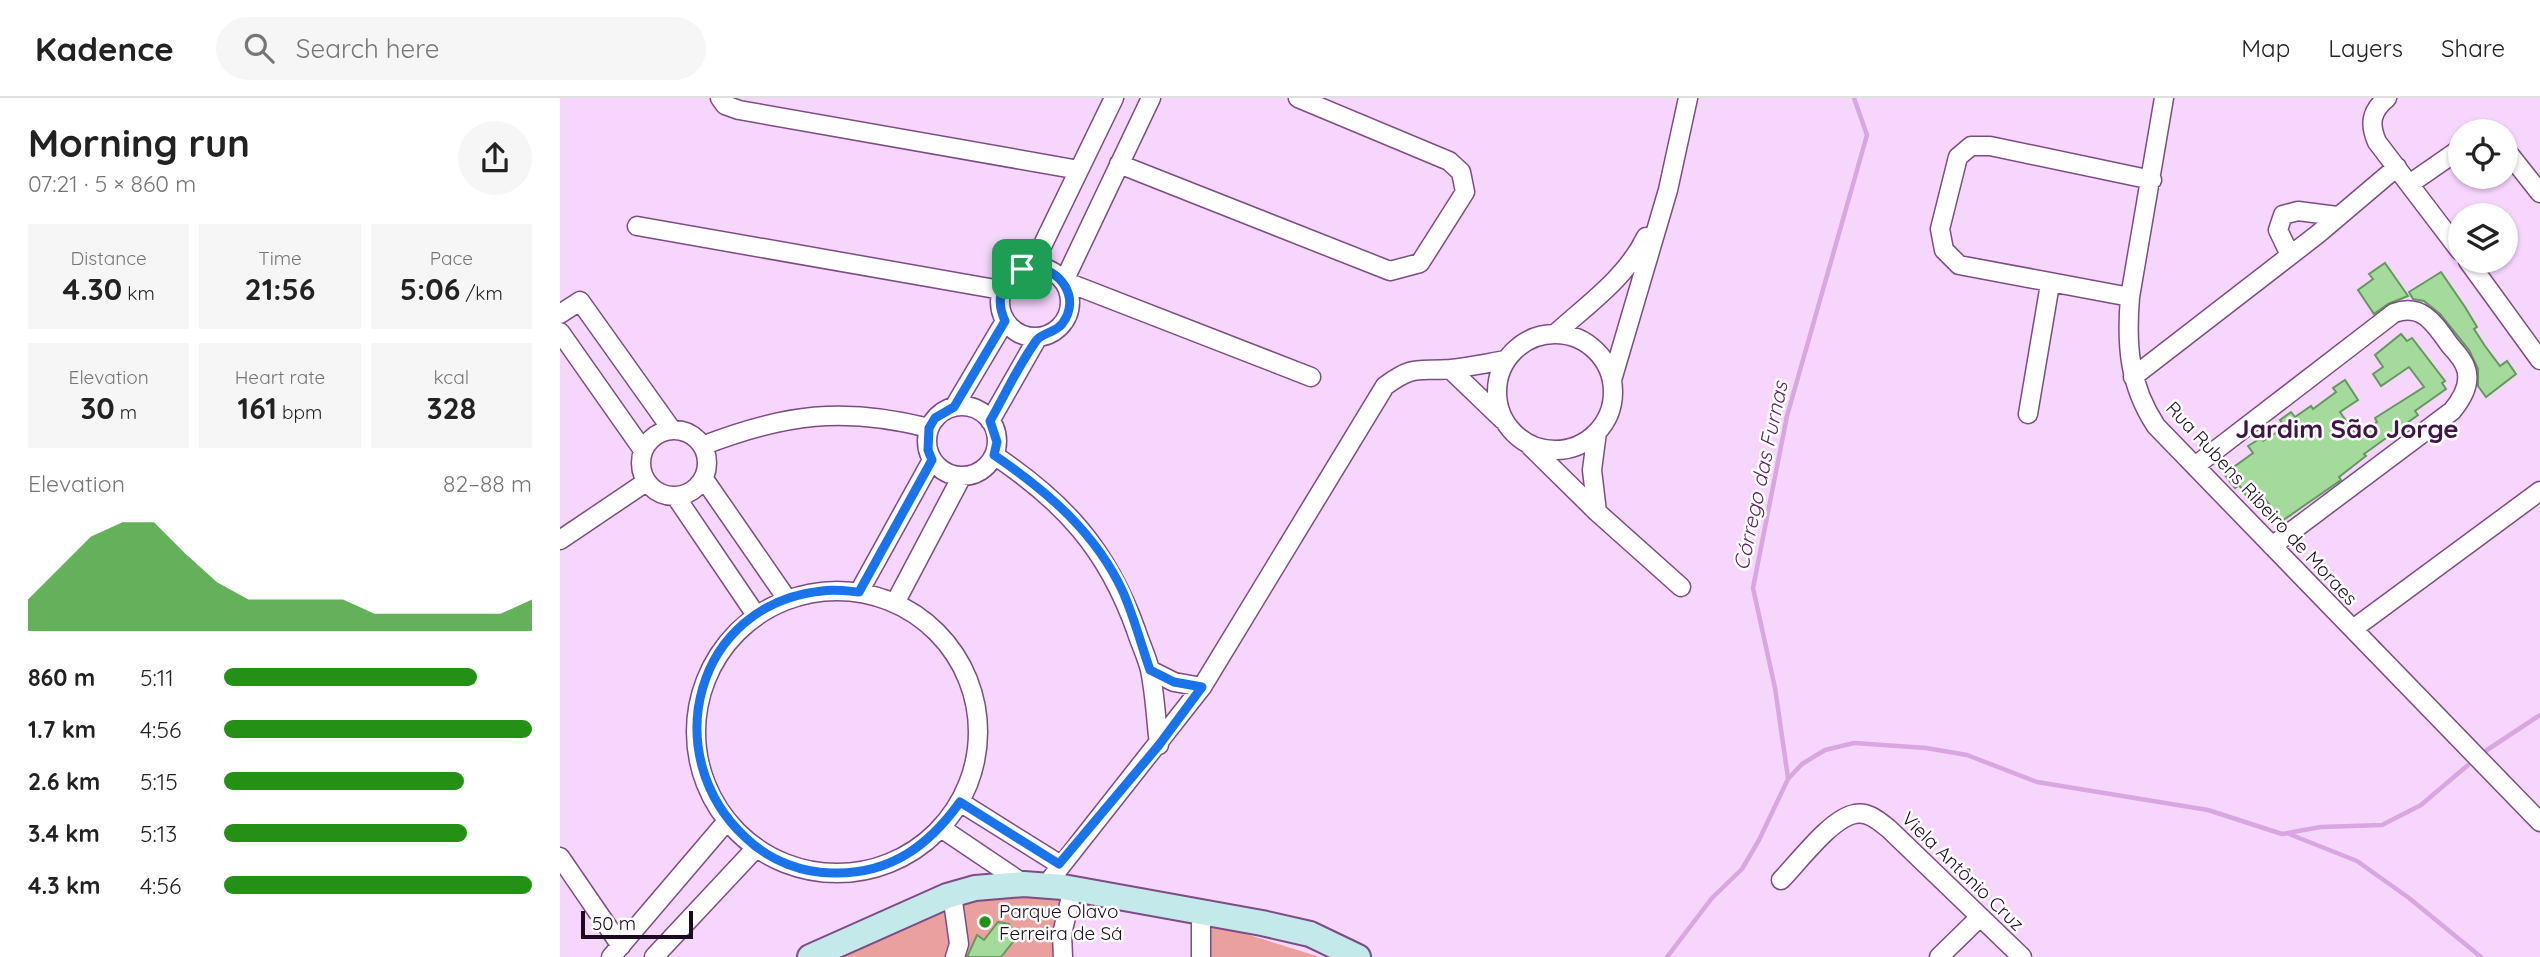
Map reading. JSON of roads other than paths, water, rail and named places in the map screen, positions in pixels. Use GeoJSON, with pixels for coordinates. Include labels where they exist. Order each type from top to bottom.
{"type":"FeatureCollection","features":[{"type":"Feature","properties":{"kind":"main road"},"geometry":{"type":"LineString","coordinates":[[810,957],[952,894],[1043,878],[1073,888],[1310,934],[1357,957]]}},
{"type":"Feature","properties":{"kind":"street"},"geometry":{"type":"LineString","coordinates":[[720,98],[725,105],[739,110],[1079,170]]}},
{"type":"Feature","properties":{"kind":"street"},"geometry":{"type":"LineString","coordinates":[[1032,267],[1114,98]]}},
{"type":"Feature","properties":{"kind":"street"},"geometry":{"type":"LineString","coordinates":[[1063,282],[1151,98]]}},
{"type":"Feature","properties":{"kind":"street"},"geometry":{"type":"LineString","coordinates":[[1119,164],[1390,271],[1420,263],[1465,192],[1461,172],[1449,161],[1298,98]]}},
{"type":"Feature","properties":{"kind":"street"},"geometry":{"type":"LineString","coordinates":[[1612,380],[1668,190],[1688,98]]}},
{"type":"Feature","properties":{"kind":"street","name":"Rua Rubens Ribeiro de Moraes"},"geometry":{"type":"LineString","coordinates":[[2164,98],[2130,297],[2128,349],[2141,401],[2156,426],[2540,822]]}},
{"type":"Feature","properties":{"kind":"street"},"geometry":{"type":"LineString","coordinates":[[2387,98],[2375,111],[2372,130],[2448,234]]}},
{"type":"Feature","properties":{"kind":"street"},"geometry":{"type":"LineString","coordinates":[[2130,297],[1959,265],[1944,250],[1940,229],[1958,157],[1963,150],[1971,146],[1990,146],[2152,180]]}},
{"type":"Feature","properties":{"kind":"street"},"geometry":{"type":"LineString","coordinates":[[2411,183],[2448,157]]}},
{"type":"Feature","properties":{"kind":"street"},"geometry":{"type":"LineString","coordinates":[[2518,165],[2540,193]]}},
{"type":"Feature","properties":{"kind":"street"},"geometry":{"type":"LineString","coordinates":[[2133,377],[2290,255],[2397,167]]}},
{"type":"Feature","properties":{"kind":"street"},"geometry":{"type":"LineString","coordinates":[[1556,334],[1616,280],[1638,254],[1668,190]]}},
{"type":"Feature","properties":{"kind":"street"},"geometry":{"type":"LineString","coordinates":[[2290,255],[2278,230],[2283,215],[2298,211],[2337,216]]}},
{"type":"Feature","properties":{"kind":"street"},"geometry":{"type":"LineString","coordinates":[[636,226],[1002,290]]}},
{"type":"Feature","properties":{"kind":"street"},"geometry":{"type":"LineString","coordinates":[[1032,267],[1050,270],[1063,282],[1068,291],[1069,312],[1057,329],[1038,337],[1019,333],[1005,321],[1001,311],[1002,290],[1013,274],[1032,267]]}},
{"type":"Feature","properties":{"kind":"street"},"geometry":{"type":"LineString","coordinates":[[2477,273],[2540,360]]}},
{"type":"Feature","properties":{"kind":"street"},"geometry":{"type":"LineString","coordinates":[[1063,282],[1311,377]]}},
{"type":"Feature","properties":{"kind":"street"},"geometry":{"type":"LineString","coordinates":[[2028,414],[2050,284]]}},
{"type":"Feature","properties":{"kind":"street"},"geometry":{"type":"LineString","coordinates":[[560,314],[580,300],[672,430]]}},
{"type":"Feature","properties":{"kind":"street"},"geometry":{"type":"LineString","coordinates":[[2195,466],[2394,313],[2413,309],[2430,317],[2466,366],[2466,388],[2462,399],[2452,411],[2272,546]]}},
{"type":"Feature","properties":{"kind":"street"},"geometry":{"type":"LineString","coordinates":[[954,407],[974,408],[990,421],[997,442],[994,455],[982,470],[962,476],[950,475],[932,460],[928,450],[929,428],[935,418],[954,407],[1005,321]]}},
{"type":"Feature","properties":{"kind":"street"},"geometry":{"type":"LineString","coordinates":[[560,331],[643,450]]}},
{"type":"Feature","properties":{"kind":"street"},"geometry":{"type":"LineString","coordinates":[[1506,424],[1497,397],[1498,378],[1506,360],[1519,345],[1536,336],[1556,334],[1575,337],[1592,347],[1605,362],[1612,380],[1613,399],[1608,417],[1597,432],[1582,443],[1565,450],[1546,450],[1528,444]]}},
{"type":"Feature","properties":{"kind":"street"},"geometry":{"type":"LineString","coordinates":[[990,421],[1038,337]]}},
{"type":"Feature","properties":{"kind":"street"},"geometry":{"type":"LineString","coordinates":[[1043,878],[1159,745],[1202,687],[1385,386],[1402,374],[1418,368],[1450,369],[1506,360]]}},
{"type":"Feature","properties":{"kind":"street"},"geometry":{"type":"LineString","coordinates":[[1450,369],[1597,512],[1681,587]]}},
{"type":"Feature","properties":{"kind":"street"},"geometry":{"type":"LineString","coordinates":[[702,446],[783,420],[833,415],[883,416],[929,428]]}},
{"type":"Feature","properties":{"kind":"street"},"geometry":{"type":"LineString","coordinates":[[672,430],[689,433],[702,446],[707,462],[704,479],[692,492],[676,497],[654,491],[646,482],[640,460],[643,450],[655,436],[672,430]]}},
{"type":"Feature","properties":{"kind":"street"},"geometry":{"type":"LineString","coordinates":[[1597,432],[1592,470],[1597,512]]}},
{"type":"Feature","properties":{"kind":"street"},"geometry":{"type":"LineString","coordinates":[[994,455],[1036,483],[1066,510],[1094,545],[1122,592],[1150,670],[1159,745]]}},
{"type":"Feature","properties":{"kind":"street"},"geometry":{"type":"LineString","coordinates":[[859,592],[932,460]]}},
{"type":"Feature","properties":{"kind":"street"},"geometry":{"type":"LineString","coordinates":[[895,603],[962,476]]}},
{"type":"Feature","properties":{"kind":"street"},"geometry":{"type":"LineString","coordinates":[[704,479],[787,599]]}},
{"type":"Feature","properties":{"kind":"street"},"geometry":{"type":"LineString","coordinates":[[560,540],[646,482]]}},
{"type":"Feature","properties":{"kind":"street"},"geometry":{"type":"LineString","coordinates":[[2353,629],[2540,491]]}},
{"type":"Feature","properties":{"kind":"street"},"geometry":{"type":"LineString","coordinates":[[676,497],[756,615]]}},
{"type":"Feature","properties":{"kind":"street"},"geometry":{"type":"LineString","coordinates":[[822,590],[859,592],[895,603],[912,612],[942,638],[954,653],[971,688],[976,708],[978,747],[975,766],[960,802],[942,828],[901,859],[853,873],[802,869],[778,861],[756,848],[727,821],[710,794],[699,764],[696,743],[698,701],[713,662],[740,628],[756,615],[787,599],[822,590]]}},
{"type":"Feature","properties":{"kind":"street"},"geometry":{"type":"LineString","coordinates":[[1150,670],[1174,682],[1202,687]]}},
{"type":"Feature","properties":{"kind":"street"},"geometry":{"type":"LineString","coordinates":[[960,802],[1043,878]]}},
{"type":"Feature","properties":{"kind":"street","name":"Viela Antônio Cruz"},"geometry":{"type":"LineString","coordinates":[[1781,880],[1835,824],[1857,813],[1878,820],[2022,957]]}},
{"type":"Feature","properties":{"kind":"street"},"geometry":{"type":"LineString","coordinates":[[560,857],[616,952],[727,821]]}},
{"type":"Feature","properties":{"kind":"street"},"geometry":{"type":"LineString","coordinates":[[942,828],[1043,878]]}},
{"type":"Feature","properties":{"kind":"street"},"geometry":{"type":"LineString","coordinates":[[654,957],[756,848]]}},
{"type":"Feature","properties":{"kind":"street"},"geometry":{"type":"LineString","coordinates":[[1063,957],[1062,934],[1073,888]]}},
{"type":"Feature","properties":{"kind":"street"},"geometry":{"type":"LineString","coordinates":[[952,894],[959,944],[955,957]]}},
{"type":"Feature","properties":{"kind":"street"},"geometry":{"type":"LineString","coordinates":[[1201,911],[1201,957]]}},
{"type":"Feature","properties":{"kind":"street"},"geometry":{"type":"LineString","coordinates":[[1939,957],[1980,917]]}},
{"type":"Feature","properties":{"kind":"waterway","name":"Córrego das Furnas"},"geometry":{"type":"LineString","coordinates":[[1788,778],[1775,688],[1753,588],[1787,416],[1867,135],[1854,98]]}},
{"type":"Feature","properties":{"kind":"waterway"},"geometry":{"type":"LineString","coordinates":[[2487,750],[2540,715]]}},
{"type":"Feature","properties":{"kind":"waterway"},"geometry":{"type":"LineString","coordinates":[[1667,957],[1712,898],[1742,869],[1788,779],[1802,764],[1825,750],[1854,743],[1926,748],[1967,755],[2037,782],[2208,810],[2282,834],[2321,827],[2382,825],[2421,805],[2468,765]]}},
{"type":"Feature","properties":{"kind":"waterway"},"geometry":{"type":"LineString","coordinates":[[2289,834],[2357,861],[2409,898],[2481,957]]}},
{"type":"Feature","properties":{"kind":"place","name":"Parque Olavo Ferreira de Sá"},"geometry":{"type":"Point","coordinates":[985,922]}},
{"type":"Feature","properties":{"kind":"district","name":"Jardim São Jorge"},"geometry":{"type":"Point","coordinates":[2347,429]}}]}
